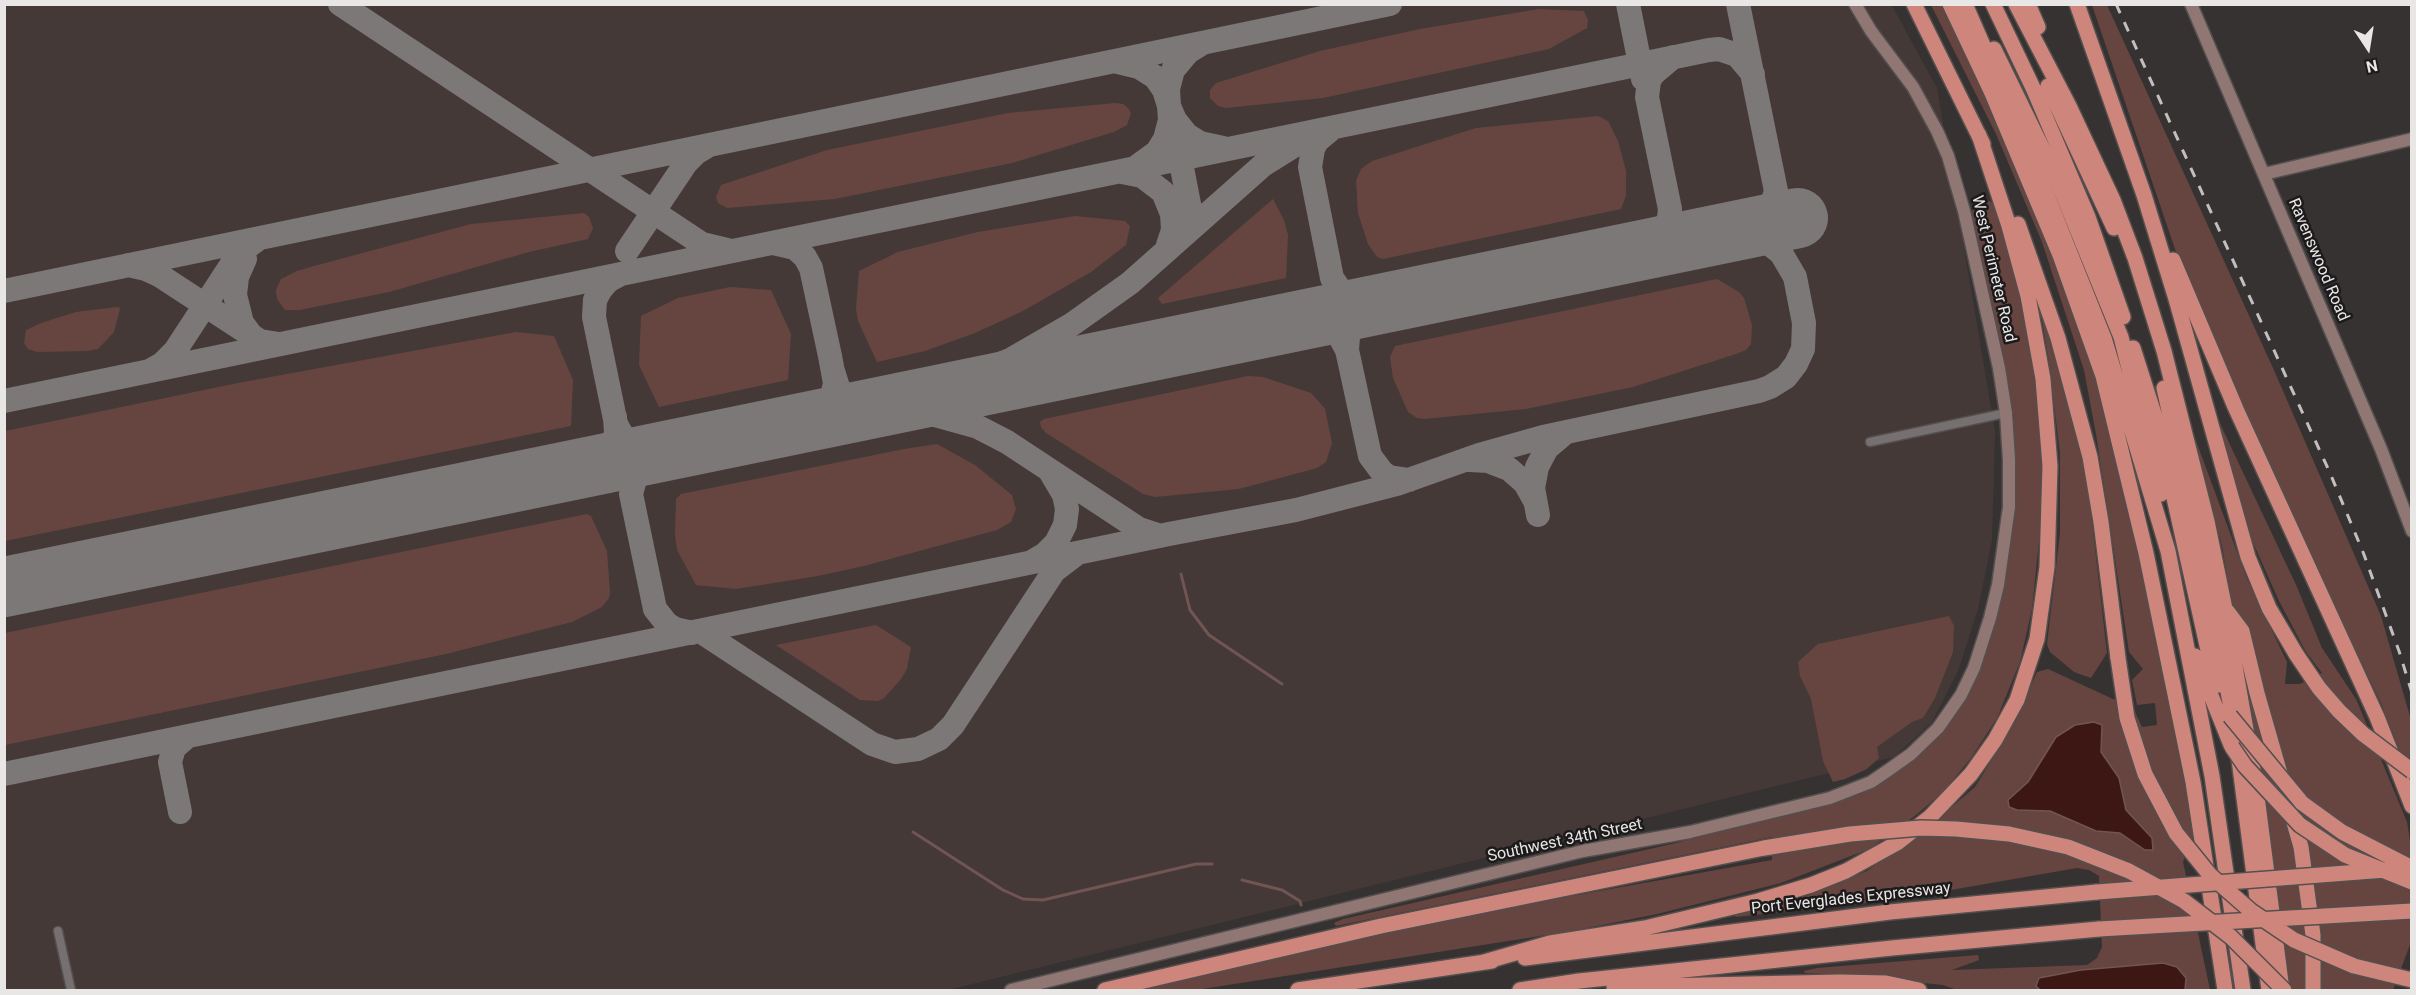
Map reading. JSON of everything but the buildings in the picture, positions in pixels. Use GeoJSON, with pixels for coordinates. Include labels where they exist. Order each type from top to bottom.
{"type":"FeatureCollection","features":[{"type":"Feature","properties":{"kind":"highway"},"geometry":{"type":"LineString","coordinates":[[1914,4],[1979,135],[2032,260],[2058,338],[2081,420],[2101,522],[2127,718],[2145,774],[2176,833],[2210,875],[2251,911],[2294,940],[2354,966],[2412,980],[2408,990]]}},
{"type":"Feature","properties":{"kind":"highway"},"geometry":{"type":"LineString","coordinates":[[1950,4],[1992,93],[2051,234],[2103,376],[2146,553],[2193,782],[2225,990]]}},
{"type":"Feature","properties":{"kind":"highway"},"geometry":{"type":"LineString","coordinates":[[1965,4],[2030,153],[2104,338],[2168,551],[2212,776],[2243,990]]}},
{"type":"Feature","properties":{"kind":"highway"},"geometry":{"type":"LineString","coordinates":[[1970,4],[2007,73],[2052,168],[2121,337],[2171,536],[2196,657],[2232,747],[2245,766],[2300,825],[2344,855],[2412,882]]}},
{"type":"Feature","properties":{"kind":"highway"},"geometry":{"type":"LineString","coordinates":[[1993,4],[2034,90],[2088,218],[2133,346],[2158,426],[2208,650],[2230,716],[2302,803],[2342,832],[2412,868]]}},
{"type":"Feature","properties":{"kind":"highway"},"geometry":{"type":"LineString","coordinates":[[2006,4],[2030,47],[2113,224],[2158,366],[2213,611],[2235,729],[2269,990]]}},
{"type":"Feature","properties":{"kind":"highway"},"geometry":{"type":"LineString","coordinates":[[2016,4],[2114,200],[2145,289],[2181,414],[2207,521],[2225,609],[2255,781],[2283,990]]}},
{"type":"Feature","properties":{"kind":"highway"},"geometry":{"type":"LineString","coordinates":[[2028,4],[2056,67],[2069,106]]}},
{"type":"Feature","properties":{"kind":"highway"},"geometry":{"type":"LineString","coordinates":[[2077,4],[2144,195],[2176,299],[2248,557],[2269,608],[2319,688],[2339,711],[2362,734],[2412,771]]}},
{"type":"Feature","properties":{"kind":"highway"},"geometry":{"type":"LineString","coordinates":[[1484,962],[1550,943],[1645,928],[1721,911],[1774,897],[1828,878],[1880,853],[1922,824],[1971,774],[1995,740],[2020,691],[2038,630],[2045,591],[2049,543],[2050,466],[2043,379],[2030,308],[2011,234],[1979,135]]}},
{"type":"Feature","properties":{"kind":"highway"},"geometry":{"type":"LineString","coordinates":[[2144,195],[2241,420],[2377,717],[2412,806]]}},
{"type":"Feature","properties":{"kind":"highway"},"geometry":{"type":"LineString","coordinates":[[2225,609],[2242,631],[2257,693],[2301,847],[2313,935],[2313,990]]}},
{"type":"Feature","properties":{"kind":"highway"},"geometry":{"type":"LineString","coordinates":[[1105,990],[1381,926],[1764,848],[1850,834],[1921,828],[2009,834],[2068,848],[2129,871],[2184,901],[2231,937],[2283,990]]}},
{"type":"Feature","properties":{"kind":"highway","name":"Port Everglades Expressway"},"geometry":{"type":"LineString","coordinates":[[1298,990],[1484,962],[1890,912],[2097,892],[2412,868]]}},
{"type":"Feature","properties":{"kind":"highway"},"geometry":{"type":"LineString","coordinates":[[1520,990],[1579,981],[1892,948],[2100,929],[2412,911]]}},
{"type":"Feature","properties":{"kind":"highway"},"geometry":{"type":"LineString","coordinates":[[1579,981],[1607,987],[1886,983],[1919,990]]}},
{"type":"Feature","properties":{"kind":"street","name":"West Perimeter Road"},"geometry":{"type":"LineString","coordinates":[[1855,4],[1871,31],[1913,87],[1937,131],[1947,156],[1965,218],[1999,368],[2006,413],[2009,491],[2002,568]]}},
{"type":"Feature","properties":{"kind":"street","name":"Ravenswood Road"},"geometry":{"type":"LineString","coordinates":[[2191,4],[2381,449],[2412,531]]}},
{"type":"Feature","properties":{"kind":"street"},"geometry":{"type":"LineString","coordinates":[[2264,174],[2412,139]]}},
{"type":"Feature","properties":{"kind":"street"},"geometry":{"type":"LineString","coordinates":[[1870,442],[2006,413]]}},
{"type":"Feature","properties":{"kind":"street","name":"Southwest 34th Street"},"geometry":{"type":"LineString","coordinates":[[1011,990],[1583,851],[1690,832],[1851,791],[1880,776],[1911,754],[1938,728],[1953,707],[1967,682],[1979,651],[2002,568]]}},
{"type":"Feature","properties":{"kind":"street"},"geometry":{"type":"LineString","coordinates":[[58,930],[71,990]]}},
{"type":"Feature","properties":{"kind":"shaded area"},"geometry":{"type":"Polygon","coordinates":[[[1891,4],[1937,88],[1995,431],[1992,540],[1978,609],[1958,671],[1932,722],[1894,757],[948,990],[5,990],[5,5],[1891,4]]]}},
{"type":"Feature","properties":{"kind":"shaded area"},"geometry":{"type":"Polygon","coordinates":[[[1931,5],[1944,5],[2062,265],[2106,395],[2162,643],[2194,835],[2183,862],[2210,990],[1957,990],[1943,985],[1805,973],[1804,971],[1978,955],[1979,960],[1952,970],[2087,965],[2097,958],[2102,947],[2099,876],[2089,870],[2077,868],[1899,899],[1736,917],[1734,915],[1806,896],[1867,871],[1941,816],[1975,787],[2015,722],[2037,672],[2048,669],[2113,699],[2131,703],[2142,727],[2157,725],[2155,703],[2137,705],[2132,680],[2143,669],[2129,652],[2084,370],[2042,242],[1996,134],[1931,5]]]}},
{"type":"Feature","properties":{"kind":"shaded area"},"geometry":{"type":"Polygon","coordinates":[[[2092,5],[2107,5],[2273,368],[2381,616],[2411,720],[2411,779],[2381,703],[2207,343],[2092,5]]]}},
{"type":"Feature","properties":{"kind":"shaded area"},"geometry":{"type":"Polygon","coordinates":[[[1539,9],[1584,11],[1588,20],[1587,28],[1549,49],[1323,98],[1226,108],[1218,106],[1210,98],[1210,90],[1216,83],[1320,51],[1420,29],[1539,9]]]}},
{"type":"Feature","properties":{"kind":"shaded area"},"geometry":{"type":"Polygon","coordinates":[[[1123,104],[1131,113],[1127,125],[1114,132],[1012,163],[835,199],[727,208],[718,203],[716,197],[721,185],[827,150],[1008,113],[1123,104]]]}},
{"type":"Feature","properties":{"kind":"shaded area"},"geometry":{"type":"Polygon","coordinates":[[[1598,116],[1608,121],[1618,141],[1626,171],[1626,196],[1621,209],[1383,259],[1377,257],[1368,244],[1358,213],[1356,181],[1361,169],[1372,161],[1476,128],[1598,116]]]}},
{"type":"Feature","properties":{"kind":"shaded area"},"geometry":{"type":"Polygon","coordinates":[[[1273,199],[1284,220],[1288,235],[1286,278],[1162,304],[1158,298],[1273,199]]]}},
{"type":"Feature","properties":{"kind":"shaded area"},"geometry":{"type":"Polygon","coordinates":[[[1990,201],[2000,211],[2025,305],[2038,389],[2044,451],[2044,492],[2032,609],[2020,662],[1997,718],[1971,758],[1943,792],[1869,849],[1781,883],[1657,914],[1572,931],[1196,990],[1134,990],[1516,906],[1772,860],[1772,837],[1336,926],[1334,923],[1343,919],[1676,843],[1853,796],[1891,776],[1933,741],[1992,629],[2005,581],[2014,500],[2014,420],[2005,362],[1970,221],[1974,205],[1990,201]]]}},
{"type":"Feature","properties":{"kind":"shaded area"},"geometry":{"type":"Polygon","coordinates":[[[584,213],[589,217],[593,228],[588,239],[529,252],[389,292],[300,310],[285,310],[277,299],[276,290],[281,279],[314,266],[471,224],[584,213]]]}},
{"type":"Feature","properties":{"kind":"shaded area"},"geometry":{"type":"Polygon","coordinates":[[[1075,216],[1125,221],[1130,226],[1126,245],[1091,272],[1021,312],[975,333],[925,351],[877,362],[858,321],[856,308],[859,271],[898,252],[978,232],[1075,216]]]}},
{"type":"Feature","properties":{"kind":"shaded area"},"geometry":{"type":"Polygon","coordinates":[[[1717,279],[1739,292],[1744,298],[1752,325],[1751,344],[1746,350],[1736,354],[1633,387],[1526,409],[1424,419],[1417,418],[1408,412],[1393,378],[1390,357],[1395,346],[1717,279]]]}},
{"type":"Feature","properties":{"kind":"shaded area"},"geometry":{"type":"Polygon","coordinates":[[[2035,279],[2071,398],[2087,478],[2107,653],[2091,678],[2074,672],[2050,652],[2047,644],[2060,533],[2060,453],[2048,356],[2035,279]]]}},
{"type":"Feature","properties":{"kind":"shaded area"},"geometry":{"type":"Polygon","coordinates":[[[730,287],[771,290],[791,334],[788,380],[659,407],[639,365],[641,316],[678,298],[730,287]]]}},
{"type":"Feature","properties":{"kind":"shaded area"},"geometry":{"type":"Polygon","coordinates":[[[120,308],[114,332],[98,349],[37,352],[28,349],[24,343],[26,330],[41,323],[76,312],[120,308]]]}},
{"type":"Feature","properties":{"kind":"shaded area"},"geometry":{"type":"Polygon","coordinates":[[[516,332],[554,336],[573,380],[571,426],[5,541],[5,431],[238,383],[516,332]]]}},
{"type":"Feature","properties":{"kind":"shaded area"},"geometry":{"type":"Polygon","coordinates":[[[1248,376],[1263,377],[1311,393],[1325,409],[1332,443],[1326,462],[1317,468],[1239,489],[1155,497],[1143,494],[1046,433],[1041,427],[1040,422],[1044,419],[1248,376]]]}},
{"type":"Feature","properties":{"kind":"shaded area"},"geometry":{"type":"Polygon","coordinates":[[[2199,379],[2297,587],[2322,648],[2356,699],[2407,822],[2412,853],[2411,942],[2393,990],[2289,990],[2255,741],[2222,546],[2189,422],[2247,579],[2287,662],[2285,684],[2300,684],[2322,673],[2306,652],[2279,601],[2251,538],[2199,379]]]}},
{"type":"Feature","properties":{"kind":"shaded area"},"geometry":{"type":"Polygon","coordinates":[[[937,444],[975,465],[1012,495],[1016,509],[1011,522],[997,530],[864,566],[736,589],[696,585],[677,550],[676,499],[681,494],[937,444]]]}},
{"type":"Feature","properties":{"kind":"shaded area"},"geometry":{"type":"Polygon","coordinates":[[[587,514],[591,516],[607,551],[610,592],[609,598],[602,607],[572,622],[446,654],[5,745],[5,633],[587,514]]]}},
{"type":"Feature","properties":{"kind":"shaded area"},"geometry":{"type":"Polygon","coordinates":[[[1949,616],[1954,626],[1953,652],[1935,698],[1923,718],[1912,722],[1877,747],[1879,758],[1867,769],[1833,782],[1823,761],[1811,699],[1800,676],[1798,662],[1818,644],[1949,616]]]}},
{"type":"Feature","properties":{"kind":"shaded area"},"geometry":{"type":"Polygon","coordinates":[[[876,625],[911,647],[907,669],[901,679],[884,698],[878,701],[860,700],[776,645],[876,625]]]}},
{"type":"Feature","properties":{"kind":"shaded area"},"geometry":{"type":"Polygon","coordinates":[[[2094,722],[2102,725],[2101,752],[2119,778],[2126,810],[2152,838],[2153,850],[2145,850],[2120,833],[2096,831],[2050,811],[2017,810],[2009,807],[2008,800],[2028,782],[2056,737],[2075,725],[2094,722]]]}},
{"type":"Feature","properties":{"kind":"shaded area"},"geometry":{"type":"Polygon","coordinates":[[[2163,963],[2177,967],[2186,978],[2185,990],[2040,990],[2036,986],[2039,978],[2081,970],[2163,963]]]}},
{"type":"Feature","properties":{"kind":"waterway"},"geometry":{"type":"LineString","coordinates":[[1181,574],[1190,610],[1209,635],[1282,684]]}},
{"type":"Feature","properties":{"kind":"waterway"},"geometry":{"type":"LineString","coordinates":[[913,832],[1003,890],[1023,899],[1043,900],[1196,864],[1212,864]]}},
{"type":"Feature","properties":{"kind":"waterway"},"geometry":{"type":"LineString","coordinates":[[1242,880],[1282,890],[1300,901],[1301,905]]}},
{"type":"Feature","properties":{"kind":"taxiway"},"geometry":{"type":"LineString","coordinates":[[340,4],[702,244],[727,250]]}},
{"type":"Feature","properties":{"kind":"taxiway"},"geometry":{"type":"LineString","coordinates":[[4,291],[1390,4]]}},
{"type":"Feature","properties":{"kind":"taxiway"},"geometry":{"type":"LineString","coordinates":[[1628,4],[1643,79]]}},
{"type":"Feature","properties":{"kind":"taxiway"},"geometry":{"type":"LineString","coordinates":[[1731,231],[1761,220],[1770,210],[1776,191],[1738,4]]}},
{"type":"Feature","properties":{"kind":"taxiway"},"geometry":{"type":"LineString","coordinates":[[1201,44],[1188,52],[1173,70],[1168,89],[1169,106],[1175,120],[1187,135],[1200,143],[1223,148]]}},
{"type":"Feature","properties":{"kind":"taxiway"},"geometry":{"type":"LineString","coordinates":[[4,401],[1709,50],[1719,49],[1737,55],[1753,74]]}},
{"type":"Feature","properties":{"kind":"taxiway"},"geometry":{"type":"LineString","coordinates":[[1636,251],[1654,243],[1661,236],[1669,218],[1670,209],[1647,97],[1649,81],[1653,74],[1673,57]]}},
{"type":"Feature","properties":{"kind":"taxiway"},"geometry":{"type":"LineString","coordinates":[[1118,62],[1139,67],[1155,77],[1164,90],[1169,106],[1170,120],[1165,139],[1157,152],[1139,165]]}},
{"type":"Feature","properties":{"kind":"taxiway"},"geometry":{"type":"LineString","coordinates":[[1329,131],[1317,141],[1310,167],[1332,278],[1343,294],[1356,302],[1369,304],[1392,301]]}},
{"type":"Feature","properties":{"kind":"taxiway"},"geometry":{"type":"LineString","coordinates":[[911,400],[1012,359],[1071,325],[1130,283],[1263,165],[1303,140]]}},
{"type":"Feature","properties":{"kind":"taxiway"},"geometry":{"type":"LineString","coordinates":[[1177,142],[1190,209],[1187,224],[1179,239]]}},
{"type":"Feature","properties":{"kind":"taxiway"},"geometry":{"type":"LineString","coordinates":[[627,251],[686,163],[706,147]]}},
{"type":"Feature","properties":{"kind":"taxiway"},"geometry":{"type":"LineString","coordinates":[[1122,172],[1142,176],[1163,192],[1172,214],[1173,230],[1168,245]]}},
{"type":"Feature","properties":{"kind":"taxiway"},"geometry":{"type":"LineString","coordinates":[[4,774],[1169,534],[1296,510],[1397,484],[1479,455],[1543,437],[1759,391],[1786,377],[1796,364],[1803,349],[1804,323],[1795,277],[1781,253],[1768,243],[1746,234],[1714,235]]}},
{"type":"Feature","properties":{"kind":"taxiway"},"geometry":{"type":"LineString","coordinates":[[153,369],[162,364],[175,351],[239,253],[258,239]]}},
{"type":"Feature","properties":{"kind":"taxiway"},"geometry":{"type":"LineString","coordinates":[[773,243],[795,248],[805,257],[811,268],[830,356],[835,383],[832,397],[825,409],[808,422]]}},
{"type":"Feature","properties":{"kind":"taxiway"},"geometry":{"type":"LineString","coordinates":[[245,259],[237,277],[235,295],[242,323],[251,335]]}},
{"type":"Feature","properties":{"kind":"taxiway"},"geometry":{"type":"LineString","coordinates":[[128,265],[159,275],[260,341],[279,344]]}},
{"type":"Feature","properties":{"kind":"taxiway"},"geometry":{"type":"LineString","coordinates":[[619,275],[608,281],[601,289],[595,300],[594,317],[616,424],[622,435],[632,445],[646,452],[655,453]]}},
{"type":"Feature","properties":{"kind":"taxiway"},"geometry":{"type":"LineString","coordinates":[[1384,304],[1356,319],[1348,337],[1347,350],[1370,456],[1382,472],[1389,477],[1409,480]]}},
{"type":"Feature","properties":{"kind":"taxiway"},"geometry":{"type":"LineString","coordinates":[[1297,321],[1328,326],[1339,335],[1347,350]]}},
{"type":"Feature","properties":{"kind":"taxiway"},"geometry":{"type":"LineString","coordinates":[[833,371],[838,387],[845,396],[871,409]]}},
{"type":"Feature","properties":{"kind":"taxiway"},"geometry":{"type":"LineString","coordinates":[[876,408],[924,412],[978,427],[1007,442],[1139,529],[1160,536]]}},
{"type":"Feature","properties":{"kind":"taxiway"},"geometry":{"type":"LineString","coordinates":[[590,467],[611,448],[616,433],[615,417]]}},
{"type":"Feature","properties":{"kind":"taxiway"},"geometry":{"type":"LineString","coordinates":[[1538,515],[1533,488],[1537,467],[1547,448],[1566,432]]}},
{"type":"Feature","properties":{"kind":"taxiway"},"geometry":{"type":"LineString","coordinates":[[655,453],[637,472],[631,494],[655,609],[667,624],[675,629],[692,633]]}},
{"type":"Feature","properties":{"kind":"taxiway"},"geometry":{"type":"LineString","coordinates":[[1470,460],[1488,461],[1509,469],[1525,483],[1534,499]]}},
{"type":"Feature","properties":{"kind":"taxiway"},"geometry":{"type":"LineString","coordinates":[[1033,561],[1045,554],[1056,543],[1065,525],[1067,509],[1064,495],[1051,473]]}},
{"type":"Feature","properties":{"kind":"taxiway"},"geometry":{"type":"LineString","coordinates":[[700,631],[872,744],[895,752],[918,749],[939,739],[953,725],[1054,571],[1075,555]]}},
{"type":"Feature","properties":{"kind":"taxiway"},"geometry":{"type":"LineString","coordinates":[[180,812],[170,762],[174,748],[188,736]]}},
{"type":"Feature","properties":{"kind":"runway"},"geometry":{"type":"LineString","coordinates":[[4,587],[1798,218]]}},
{"type":"Feature","properties":{"kind":"railway"},"geometry":{"type":"LineString","coordinates":[[2116,4],[2330,473],[2363,552],[2412,693]]}}]}
